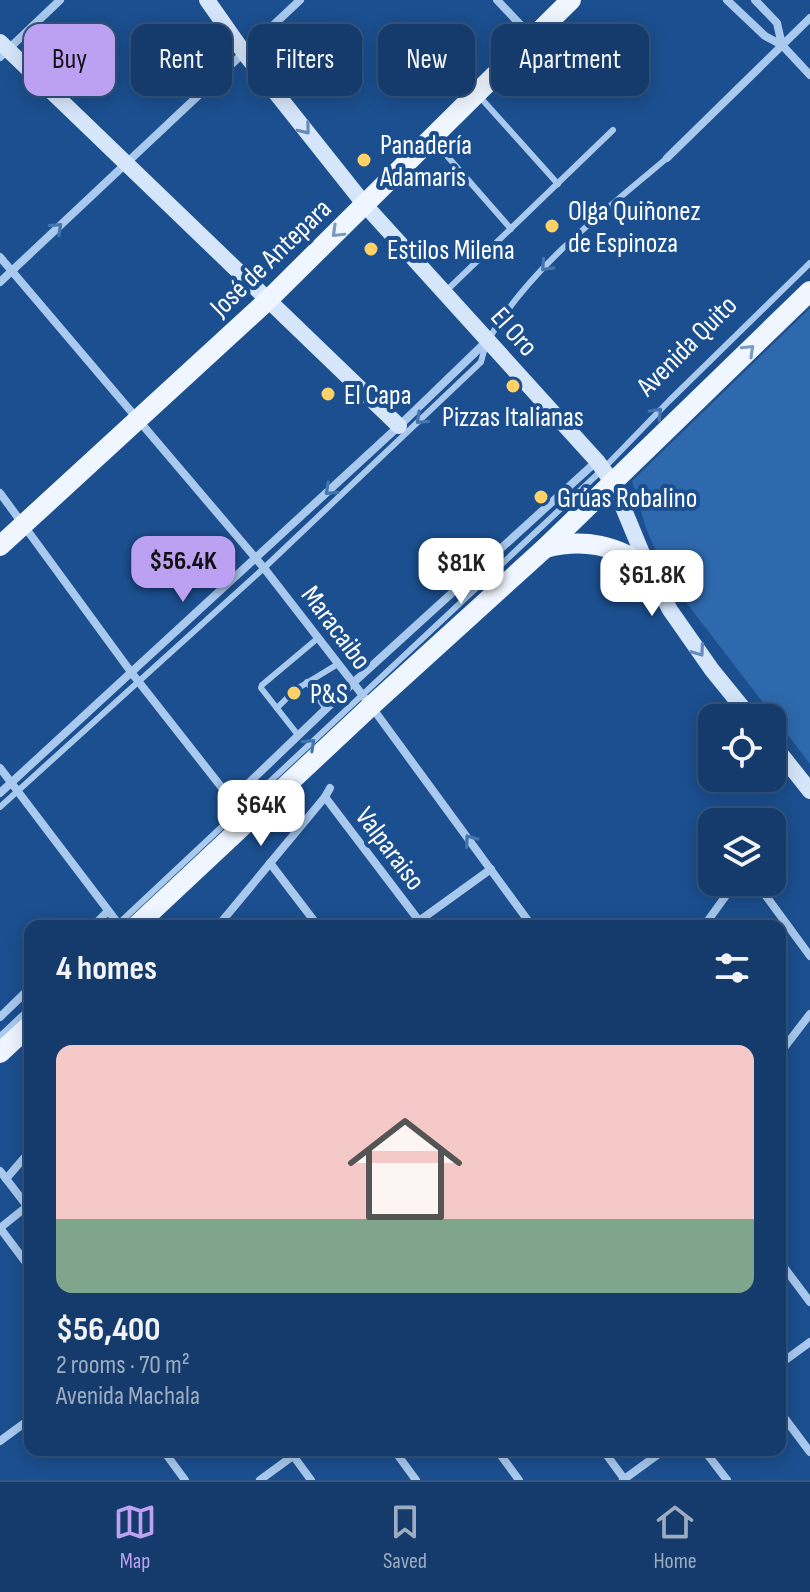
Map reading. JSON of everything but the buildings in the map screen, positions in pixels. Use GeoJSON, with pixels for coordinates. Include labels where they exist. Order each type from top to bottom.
{"type":"FeatureCollection","features":[{"type":"Feature","properties":{"kind":"main road","name":"José de Antepara"},"geometry":{"type":"LineString","coordinates":[[547,24],[571,0]]}},
{"type":"Feature","properties":{"kind":"main road","name":"José de Antepara"},"geometry":{"type":"LineString","coordinates":[[0,546],[268,300],[491,79]]}},
{"type":"Feature","properties":{"kind":"main road","name":"Avenida Quito"},"geometry":{"type":"LineString","coordinates":[[605,471],[810,291]]}},
{"type":"Feature","properties":{"kind":"main road"},"geometry":{"type":"LineString","coordinates":[[129,920],[367,701],[545,548],[605,471]]}},
{"type":"Feature","properties":{"kind":"main road"},"geometry":{"type":"LineString","coordinates":[[545,548],[572,543],[600,545],[626,554],[649,570]]}},
{"type":"Feature","properties":{"kind":"main road"},"geometry":{"type":"LineString","coordinates":[[0,1053],[24,1031]]}},
{"type":"Feature","properties":{"kind":"street"},"geometry":{"type":"LineString","coordinates":[[60,0],[3,50],[399,426]]}},
{"type":"Feature","properties":{"kind":"street","name":"El Oro"},"geometry":{"type":"LineString","coordinates":[[207,0],[245,54],[365,205],[605,471],[670,610],[740,704]]}},
{"type":"Feature","properties":{"kind":"street"},"geometry":{"type":"LineString","coordinates":[[0,282],[300,0]]}},
{"type":"Feature","properties":{"kind":"street"},"geometry":{"type":"LineString","coordinates":[[497,0],[520,24]]}},
{"type":"Feature","properties":{"kind":"street"},"geometry":{"type":"LineString","coordinates":[[727,0],[765,36],[782,45],[810,75]]}},
{"type":"Feature","properties":{"kind":"street"},"geometry":{"type":"LineString","coordinates":[[755,0],[777,23],[782,45]]}},
{"type":"Feature","properties":{"kind":"street"},"geometry":{"type":"LineString","coordinates":[[667,158],[810,18]]}},
{"type":"Feature","properties":{"kind":"street","name":"Maracaibo"},"geometry":{"type":"LineString","coordinates":[[0,257],[264,568],[367,701],[528,920]]}},
{"type":"Feature","properties":{"kind":"street"},"geometry":{"type":"LineString","coordinates":[[0,793],[399,426],[488,340]]}},
{"type":"Feature","properties":{"kind":"street"},"geometry":{"type":"LineString","coordinates":[[231,800],[353,683],[605,471]]}},
{"type":"Feature","properties":{"kind":"street"},"geometry":{"type":"LineString","coordinates":[[0,493],[131,672],[244,816]]}},
{"type":"Feature","properties":{"kind":"street"},"geometry":{"type":"LineString","coordinates":[[786,761],[810,791]]}},
{"type":"Feature","properties":{"kind":"street"},"geometry":{"type":"LineString","coordinates":[[0,768],[118,920]]}},
{"type":"Feature","properties":{"kind":"street"},"geometry":{"type":"LineString","coordinates":[[223,920],[330,788]]}},
{"type":"Feature","properties":{"kind":"street","name":"Valparaiso"},"geometry":{"type":"LineString","coordinates":[[325,797],[415,920]]}},
{"type":"Feature","properties":{"kind":"street"},"geometry":{"type":"LineString","coordinates":[[270,863],[313,920]]}},
{"type":"Feature","properties":{"kind":"street"},"geometry":{"type":"LineString","coordinates":[[423,920],[491,869]]}},
{"type":"Feature","properties":{"kind":"street"},"geometry":{"type":"LineString","coordinates":[[708,920],[726,896]]}},
{"type":"Feature","properties":{"kind":"street"},"geometry":{"type":"LineString","coordinates":[[766,896],[784,920]]}},
{"type":"Feature","properties":{"kind":"street"},"geometry":{"type":"LineString","coordinates":[[99,920],[108,911]]}},
{"type":"Feature","properties":{"kind":"street"},"geometry":{"type":"LineString","coordinates":[[786,923],[810,956]]}},
{"type":"Feature","properties":{"kind":"street"},"geometry":{"type":"LineString","coordinates":[[0,1017],[24,994]]}},
{"type":"Feature","properties":{"kind":"street"},"geometry":{"type":"LineString","coordinates":[[786,1045],[810,1014]]}},
{"type":"Feature","properties":{"kind":"street"},"geometry":{"type":"LineString","coordinates":[[24,1156],[3,1175],[24,1199]]}},
{"type":"Feature","properties":{"kind":"street"},"geometry":{"type":"LineString","coordinates":[[24,1209],[0,1228],[24,1260]]}},
{"type":"Feature","properties":{"kind":"street"},"geometry":{"type":"LineString","coordinates":[[786,1270],[810,1302]]}},
{"type":"Feature","properties":{"kind":"street"},"geometry":{"type":"LineString","coordinates":[[786,1360],[810,1342]]}},
{"type":"Feature","properties":{"kind":"street"},"geometry":{"type":"LineString","coordinates":[[786,1420],[810,1452]]}},
{"type":"Feature","properties":{"kind":"street"},"geometry":{"type":"LineString","coordinates":[[0,1441],[24,1423]]}},
{"type":"Feature","properties":{"kind":"street"},"geometry":{"type":"LineString","coordinates":[[167,1456],[185,1480]]}},
{"type":"Feature","properties":{"kind":"street"},"geometry":{"type":"LineString","coordinates":[[260,1480],[289,1456]]}},
{"type":"Feature","properties":{"kind":"street"},"geometry":{"type":"LineString","coordinates":[[296,1456],[311,1480]]}},
{"type":"Feature","properties":{"kind":"street"},"geometry":{"type":"LineString","coordinates":[[398,1456],[416,1480]]}},
{"type":"Feature","properties":{"kind":"street"},"geometry":{"type":"LineString","coordinates":[[501,1456],[519,1480]]}},
{"type":"Feature","properties":{"kind":"street"},"geometry":{"type":"LineString","coordinates":[[607,1456],[624,1480],[656,1456]]}},
{"type":"Feature","properties":{"kind":"street"},"geometry":{"type":"LineString","coordinates":[[709,1456],[727,1480]]}},
{"type":"Feature","properties":{"kind":"lane"},"geometry":{"type":"LineString","coordinates":[[476,93],[558,184]]}},
{"type":"Feature","properties":{"kind":"lane"},"geometry":{"type":"LineString","coordinates":[[445,292],[613,130]]}},
{"type":"Feature","properties":{"kind":"lane"},"geometry":{"type":"LineString","coordinates":[[431,138],[511,229]]}},
{"type":"Feature","properties":{"kind":"lane"},"geometry":{"type":"LineString","coordinates":[[0,807],[264,568],[481,362],[488,340],[519,295],[554,257],[667,158]]}},
{"type":"Feature","properties":{"kind":"lane","name":"Avenida Quito"},"geometry":{"type":"LineString","coordinates":[[605,471],[669,401],[810,263]]}},
{"type":"Feature","properties":{"kind":"lane"},"geometry":{"type":"LineString","coordinates":[[367,701],[605,471]]}},
{"type":"Feature","properties":{"kind":"lane"},"geometry":{"type":"LineString","coordinates":[[298,735],[261,688],[318,638]]}},
{"type":"Feature","properties":{"kind":"lane"},"geometry":{"type":"LineString","coordinates":[[326,709],[303,685],[338,664]]}},
{"type":"Feature","properties":{"kind":"lane"},"geometry":{"type":"LineString","coordinates":[[277,708],[288,697]]}},
{"type":"Feature","properties":{"kind":"lane"},"geometry":{"type":"LineString","coordinates":[[0,1036],[24,1014]]}},
{"type":"Feature","properties":{"kind":"shaded area"},"geometry":{"type":"Polygon","coordinates":[[[810,308],[810,764],[786,733],[786,704],[764,704],[669,580],[647,531],[632,481],[810,308]]]}},
{"type":"Feature","properties":{"kind":"place","name":"Panadería Adamaris"},"geometry":{"type":"Point","coordinates":[364,160]}},
{"type":"Feature","properties":{"kind":"place","name":"Olga Quiñonez de Espinoza"},"geometry":{"type":"Point","coordinates":[552,226]}},
{"type":"Feature","properties":{"kind":"place","name":"Estilos Milena"},"geometry":{"type":"Point","coordinates":[371,249]}},
{"type":"Feature","properties":{"kind":"place","name":"Pizzas Italianas"},"geometry":{"type":"Point","coordinates":[513,386]}},
{"type":"Feature","properties":{"kind":"place","name":"El Capa"},"geometry":{"type":"Point","coordinates":[328,394]}},
{"type":"Feature","properties":{"kind":"place","name":"Grúas Robalino"},"geometry":{"type":"Point","coordinates":[541,497]}},
{"type":"Feature","properties":{"kind":"place","name":"P&S"},"geometry":{"type":"Point","coordinates":[294,693]}}]}
